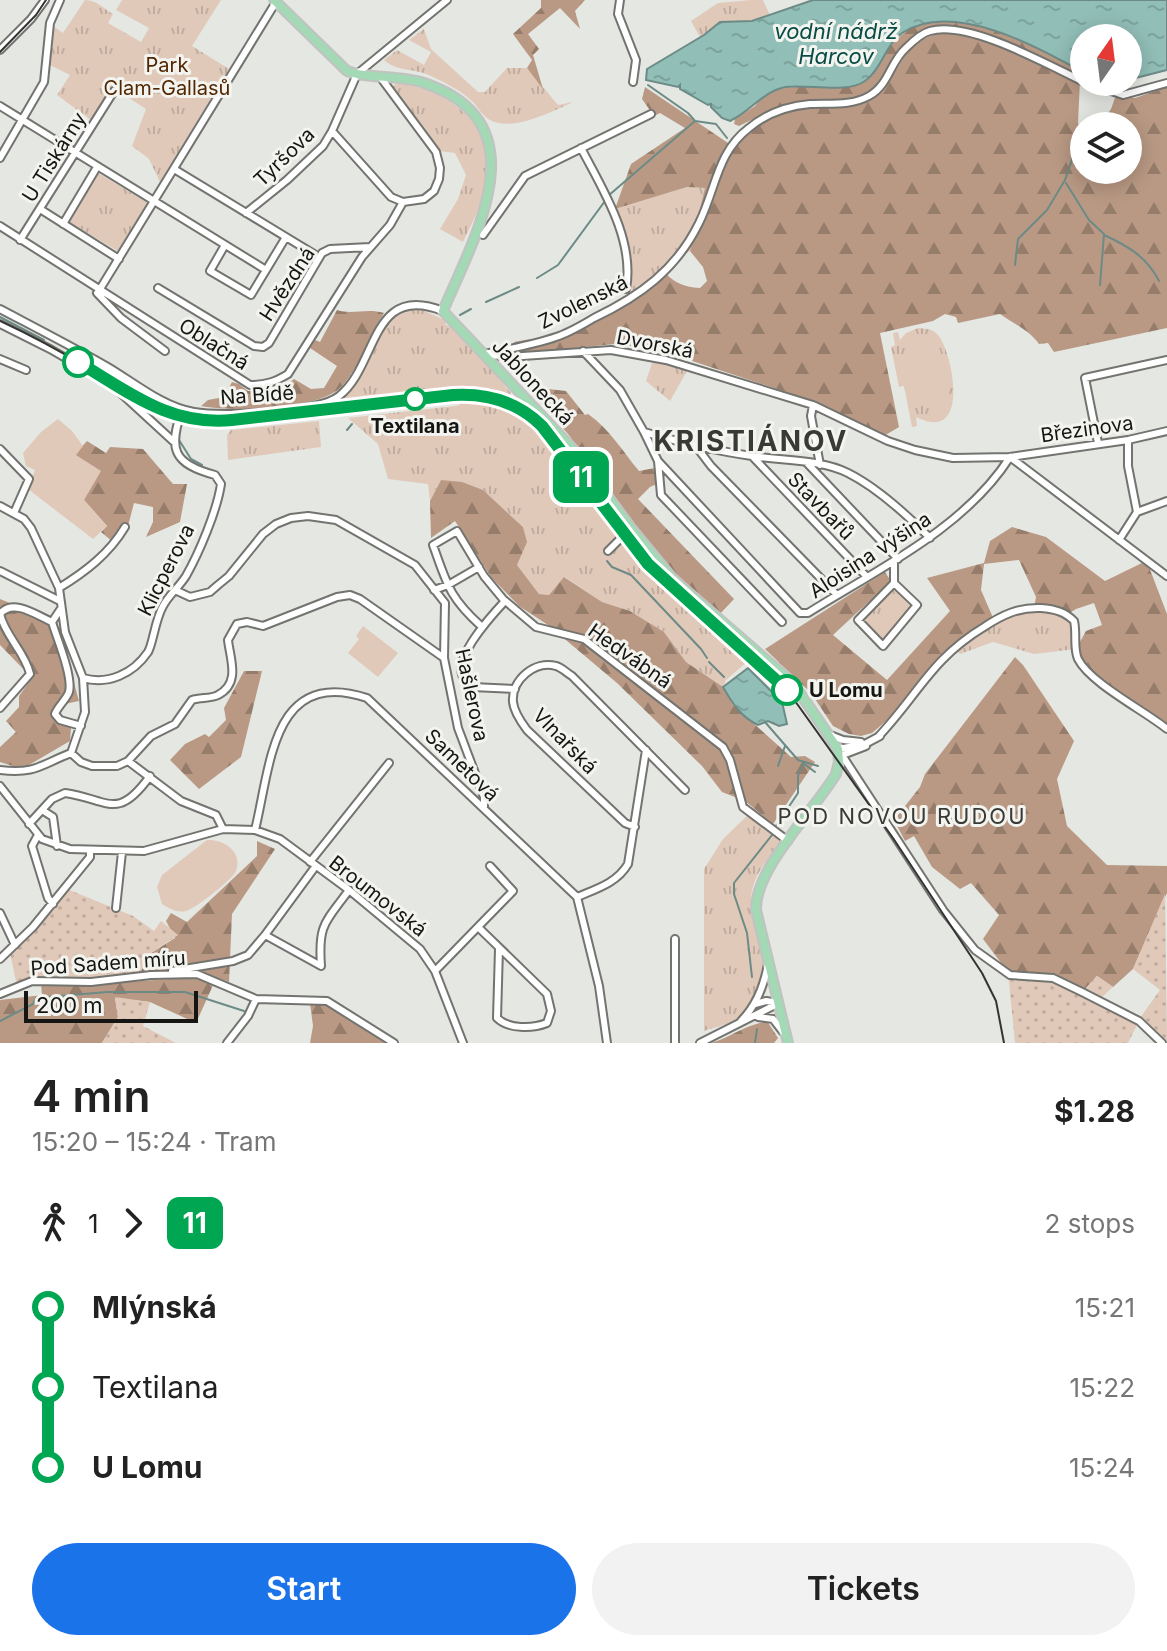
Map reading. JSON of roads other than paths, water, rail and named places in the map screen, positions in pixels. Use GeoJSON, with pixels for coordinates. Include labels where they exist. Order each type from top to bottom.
{"type":"FeatureCollection","features":[{"type":"Feature","properties":{"kind":"main road"},"geometry":{"type":"LineString","coordinates":[[275,1],[342,66],[357,74],[414,81],[444,93],[475,119],[489,146],[492,178],[488,201],[443,311]]}},
{"type":"Feature","properties":{"kind":"main road","name":"Jablonecká"},"geometry":{"type":"LineString","coordinates":[[443,311],[573,449],[673,579],[793,683],[840,754]]}},
{"type":"Feature","properties":{"kind":"main road"},"geometry":{"type":"LineString","coordinates":[[787,1040],[756,910],[756,896],[761,882],[833,779],[840,754]]}},
{"type":"Feature","properties":{"kind":"street"},"geometry":{"type":"LineString","coordinates":[[0,50],[45,0]]}},
{"type":"Feature","properties":{"kind":"street"},"geometry":{"type":"LineString","coordinates":[[0,158],[44,82],[50,23],[60,0]]}},
{"type":"Feature","properties":{"kind":"street"},"geometry":{"type":"LineString","coordinates":[[357,74],[447,0]]}},
{"type":"Feature","properties":{"kind":"street"},"geometry":{"type":"LineString","coordinates":[[620,0],[618,14],[636,60],[633,82]]}},
{"type":"Feature","properties":{"kind":"street"},"geometry":{"type":"LineString","coordinates":[[165,351],[121,318],[97,293],[275,1]]}},
{"type":"Feature","properties":{"kind":"street","name":"Zvolenská"},"geometry":{"type":"LineString","coordinates":[[485,354],[557,337],[628,301],[664,274],[683,251],[700,220],[723,158],[734,141],[748,128],[776,111],[807,104],[846,104],[869,96],[883,83],[902,52],[928,31],[951,30],[983,37],[1070,75]]}},
{"type":"Feature","properties":{"kind":"street","name":"Tyršova"},"geometry":{"type":"LineString","coordinates":[[246,213],[323,146],[357,74]]}},
{"type":"Feature","properties":{"kind":"street"},"geometry":{"type":"LineString","coordinates":[[332,131],[391,197],[403,202],[424,199],[434,191],[440,168],[436,152],[381,78]]}},
{"type":"Feature","properties":{"kind":"street","name":"Zvolenská"},"geometry":{"type":"LineString","coordinates":[[1142,90],[1167,83]]}},
{"type":"Feature","properties":{"kind":"street","name":"U Tiskárny"},"geometry":{"type":"LineString","coordinates":[[20,240],[114,91]]}},
{"type":"Feature","properties":{"kind":"street"},"geometry":{"type":"LineString","coordinates":[[0,106],[266,270]]}},
{"type":"Feature","properties":{"kind":"street"},"geometry":{"type":"LineString","coordinates":[[483,235],[525,176],[651,114]]}},
{"type":"Feature","properties":{"kind":"street"},"geometry":{"type":"LineString","coordinates":[[581,148],[608,199],[628,266],[626,289]]}},
{"type":"Feature","properties":{"kind":"street"},"geometry":{"type":"LineString","coordinates":[[63,224],[97,167]]}},
{"type":"Feature","properties":{"kind":"street"},"geometry":{"type":"LineString","coordinates":[[174,169],[314,254]]}},
{"type":"Feature","properties":{"kind":"street","name":"Oblačná"},"geometry":{"type":"LineString","coordinates":[[0,226],[250,385],[273,384],[288,374],[370,247],[390,225],[403,202]]}},
{"type":"Feature","properties":{"kind":"street"},"geometry":{"type":"LineString","coordinates":[[40,209],[119,259]]}},
{"type":"Feature","properties":{"kind":"street"},"geometry":{"type":"LineString","coordinates":[[225,245],[210,271],[251,295],[286,237]]}},
{"type":"Feature","properties":{"kind":"street","name":"Hvězdná"},"geometry":{"type":"LineString","coordinates":[[158,288],[254,346],[263,347],[269,343],[322,253],[330,249],[370,247]]}},
{"type":"Feature","properties":{"kind":"street"},"geometry":{"type":"LineString","coordinates":[[624,281],[628,301]]}},
{"type":"Feature","properties":{"kind":"street","name":"Na Bídě"},"geometry":{"type":"LineString","coordinates":[[0,309],[182,410],[227,415],[313,406],[330,401],[348,386],[378,329],[391,315],[400,308],[415,304],[443,311]]}},
{"type":"Feature","properties":{"kind":"street"},"geometry":{"type":"LineString","coordinates":[[0,324],[112,385],[173,441],[182,410]]}},
{"type":"Feature","properties":{"kind":"street","name":"Dvorská"},"geometry":{"type":"LineString","coordinates":[[485,354],[507,357],[611,350],[666,360],[813,405],[915,450],[973,459],[1010,457]]}},
{"type":"Feature","properties":{"kind":"street"},"geometry":{"type":"LineString","coordinates":[[583,351],[620,390],[644,432],[658,461],[661,495],[782,622]]}},
{"type":"Feature","properties":{"kind":"street"},"geometry":{"type":"LineString","coordinates":[[0,359],[26,370]]}},
{"type":"Feature","properties":{"kind":"street"},"geometry":{"type":"LineString","coordinates":[[1098,443],[1085,378],[1167,360]]}},
{"type":"Feature","properties":{"kind":"street"},"geometry":{"type":"LineString","coordinates":[[813,405],[811,416],[820,465]]}},
{"type":"Feature","properties":{"kind":"street","name":"Březinova"},"geometry":{"type":"LineString","coordinates":[[1010,457],[1128,440],[1167,431]]}},
{"type":"Feature","properties":{"kind":"street"},"geometry":{"type":"LineString","coordinates":[[644,432],[695,445],[820,465],[847,473],[864,483],[930,538]]}},
{"type":"Feature","properties":{"kind":"street"},"geometry":{"type":"LineString","coordinates":[[1128,440],[1128,466],[1137,512]]}},
{"type":"Feature","properties":{"kind":"street","name":"Klicperova"},"geometry":{"type":"LineString","coordinates":[[83,678],[107,681],[127,672],[149,651],[154,626],[164,604],[186,576],[205,532],[221,488],[218,478],[195,469],[176,451],[173,441]]}},
{"type":"Feature","properties":{"kind":"street"},"geometry":{"type":"LineString","coordinates":[[695,445],[711,466],[837,595]]}},
{"type":"Feature","properties":{"kind":"street"},"geometry":{"type":"LineString","coordinates":[[0,449],[29,479],[14,513]]}},
{"type":"Feature","properties":{"kind":"street","name":"Stavbařů"},"geometry":{"type":"LineString","coordinates":[[752,456],[867,577]]}},
{"type":"Feature","properties":{"kind":"street"},"geometry":{"type":"LineString","coordinates":[[1010,457],[1167,576]]}},
{"type":"Feature","properties":{"kind":"street","name":"Aloisina výšina"},"geometry":{"type":"LineString","coordinates":[[658,461],[800,613],[808,613],[930,538],[998,475],[1010,457]]}},
{"type":"Feature","properties":{"kind":"street"},"geometry":{"type":"LineString","coordinates":[[807,463],[896,560],[893,579],[858,620],[883,646],[917,605],[893,579],[881,569]]}},
{"type":"Feature","properties":{"kind":"street"},"geometry":{"type":"LineString","coordinates":[[1119,540],[1137,512],[1167,501]]}},
{"type":"Feature","properties":{"kind":"street"},"geometry":{"type":"LineString","coordinates":[[0,506],[31,528],[59,588],[65,632],[83,678],[85,712],[71,753],[35,770],[0,770]]}},
{"type":"Feature","properties":{"kind":"street","name":"Hašlerova"},"geometry":{"type":"LineString","coordinates":[[175,590],[195,597],[210,592],[229,576],[263,534],[291,518],[336,520],[415,565],[445,603],[444,658],[458,728],[484,797],[484,807]]}},
{"type":"Feature","properties":{"kind":"street"},"geometry":{"type":"LineString","coordinates":[[59,588],[99,559],[125,527]]}},
{"type":"Feature","properties":{"kind":"street"},"geometry":{"type":"LineString","coordinates":[[608,551],[631,528]]}},
{"type":"Feature","properties":{"kind":"street","name":"Hedvábná"},"geometry":{"type":"LineString","coordinates":[[448,585],[433,545],[457,531],[505,601],[536,627],[584,639],[723,747],[730,760],[743,807],[788,841]]}},
{"type":"Feature","properties":{"kind":"street"},"geometry":{"type":"LineString","coordinates":[[434,590],[479,567]]}},
{"type":"Feature","properties":{"kind":"street"},"geometry":{"type":"LineString","coordinates":[[0,571],[60,601]]}},
{"type":"Feature","properties":{"kind":"street"},"geometry":{"type":"LineString","coordinates":[[448,585],[462,609],[481,626]]}},
{"type":"Feature","properties":{"kind":"street"},"geometry":{"type":"LineString","coordinates":[[71,753],[92,766],[117,766],[128,761],[151,736],[183,717],[192,700],[222,693],[234,670],[228,640],[237,624],[247,622],[263,626],[300,610],[350,595],[444,658]]}},
{"type":"Feature","properties":{"kind":"street"},"geometry":{"type":"LineString","coordinates":[[505,601],[481,626],[461,668],[462,676],[472,687],[515,689],[521,677],[533,668],[556,666],[572,676],[685,790]]}},
{"type":"Feature","properties":{"kind":"street"},"geometry":{"type":"LineString","coordinates":[[0,708],[30,674],[0,614],[14,606],[52,622]]}},
{"type":"Feature","properties":{"kind":"street"},"geometry":{"type":"LineString","coordinates":[[1162,1043],[1139,1021],[1096,999],[1053,978],[1010,975],[975,950],[943,910],[840,754],[880,736],[938,661],[954,647],[1006,613],[1034,608],[1068,614],[1074,621],[1077,655],[1084,666],[1114,692],[1167,729]]}},
{"type":"Feature","properties":{"kind":"street"},"geometry":{"type":"LineString","coordinates":[[52,622],[60,610]]}},
{"type":"Feature","properties":{"kind":"street"},"geometry":{"type":"LineString","coordinates":[[52,622],[70,682],[68,696],[55,714],[60,720],[81,726]]}},
{"type":"Feature","properties":{"kind":"street","name":"Vlnařská"},"geometry":{"type":"LineString","coordinates":[[515,689],[513,702],[527,730],[625,823],[635,827]]}},
{"type":"Feature","properties":{"kind":"street","name":"Sametová"},"geometry":{"type":"LineString","coordinates":[[255,830],[280,726],[296,705],[321,693],[345,691],[367,698],[577,897]]}},
{"type":"Feature","properties":{"kind":"street"},"geometry":{"type":"LineString","coordinates":[[830,735],[860,742],[880,736]]}},
{"type":"Feature","properties":{"kind":"street"},"geometry":{"type":"LineString","coordinates":[[607,1043],[599,986],[577,897],[622,875],[628,864],[646,750]]}},
{"type":"Feature","properties":{"kind":"street"},"geometry":{"type":"LineString","coordinates":[[128,761],[181,801],[212,813],[221,821],[223,829]]}},
{"type":"Feature","properties":{"kind":"street","name":"Broumovská"},"geometry":{"type":"LineString","coordinates":[[312,864],[389,763]]}},
{"type":"Feature","properties":{"kind":"street"},"geometry":{"type":"LineString","coordinates":[[29,824],[52,799],[65,793],[113,806],[140,790],[150,776]]}},
{"type":"Feature","properties":{"kind":"street"},"geometry":{"type":"LineString","coordinates":[[0,786],[38,835],[57,846]]}},
{"type":"Feature","properties":{"kind":"street"},"geometry":{"type":"LineString","coordinates":[[42,810],[53,817],[57,846]]}},
{"type":"Feature","properties":{"kind":"street","name":"Broumovská"},"geometry":{"type":"LineString","coordinates":[[57,846],[90,851],[144,851],[223,829],[255,830],[280,839],[349,890],[420,949],[435,971],[463,1043]]}},
{"type":"Feature","properties":{"kind":"street"},"geometry":{"type":"LineString","coordinates":[[38,835],[32,846],[48,898],[53,904]]}},
{"type":"Feature","properties":{"kind":"street"},"geometry":{"type":"LineString","coordinates":[[0,959],[53,904],[90,857],[90,851]]}},
{"type":"Feature","properties":{"kind":"street"},"geometry":{"type":"LineString","coordinates":[[116,908],[122,852]]}},
{"type":"Feature","properties":{"kind":"street"},"geometry":{"type":"LineString","coordinates":[[151,975],[233,961],[248,955],[312,864]]}},
{"type":"Feature","properties":{"kind":"street"},"geometry":{"type":"LineString","coordinates":[[435,971],[513,891],[490,866]]}},
{"type":"Feature","properties":{"kind":"street"},"geometry":{"type":"LineString","coordinates":[[265,935],[321,966],[319,938],[323,927],[349,890]]}},
{"type":"Feature","properties":{"kind":"street"},"geometry":{"type":"LineString","coordinates":[[0,913],[15,945]]}},
{"type":"Feature","properties":{"kind":"street"},"geometry":{"type":"LineString","coordinates":[[479,928],[547,994],[551,1011],[547,1023],[538,1027],[511,1026],[497,1018],[499,949]]}},
{"type":"Feature","properties":{"kind":"street"},"geometry":{"type":"LineString","coordinates":[[675,939],[675,1043]]}},
{"type":"Feature","properties":{"kind":"street"},"geometry":{"type":"LineString","coordinates":[[735,1027],[755,1004],[764,984],[769,960]]}},
{"type":"Feature","properties":{"kind":"street","name":"Pod Sadem míru"},"geometry":{"type":"LineString","coordinates":[[0,994],[32,981],[91,982],[151,975],[197,974],[256,999],[327,1001],[394,1043]]}},
{"type":"Feature","properties":{"kind":"street"},"geometry":{"type":"LineString","coordinates":[[227,1043],[248,1016],[256,999]]}},
{"type":"Feature","properties":{"kind":"street"},"geometry":{"type":"LineString","coordinates":[[755,1004],[766,1001],[779,1003]]}},
{"type":"Feature","properties":{"kind":"street"},"geometry":{"type":"LineString","coordinates":[[705,1042],[779,1003]]}},
{"type":"Feature","properties":{"kind":"street"},"geometry":{"type":"LineString","coordinates":[[754,1017],[766,1017],[777,1022],[787,1040]]}},
{"type":"Feature","properties":{"kind":"water","name":"vodní nádrž Harcov"},"geometry":{"type":"Polygon","coordinates":[[[813,0],[1167,0],[1167,70],[1142,76],[1142,24],[1070,24],[1070,65],[994,30],[945,22],[922,24],[902,33],[871,76],[857,85],[778,89],[730,121],[722,118],[711,104],[680,89],[680,85],[646,80],[647,69],[720,22],[752,21],[813,0]]]}},
{"type":"Feature","properties":{"kind":"water"},"geometry":{"type":"Polygon","coordinates":[[[748,668],[782,702],[787,724],[779,726],[768,721],[758,725],[734,704],[723,687],[748,668]]]}},
{"type":"Feature","properties":{"kind":"waterway"},"geometry":{"type":"LineString","coordinates":[[608,196],[695,121],[648,85]]}},
{"type":"Feature","properties":{"kind":"waterway"},"geometry":{"type":"LineString","coordinates":[[695,121],[716,124],[727,138]]}},
{"type":"Feature","properties":{"kind":"waterway"},"geometry":{"type":"LineString","coordinates":[[1015,265],[1018,239],[1047,210],[1070,165]]}},
{"type":"Feature","properties":{"kind":"waterway"},"geometry":{"type":"LineString","coordinates":[[1066,183],[1089,220],[1104,234],[1100,285]]}},
{"type":"Feature","properties":{"kind":"waterway"},"geometry":{"type":"LineString","coordinates":[[537,278],[558,265],[605,201]]}},
{"type":"Feature","properties":{"kind":"waterway"},"geometry":{"type":"LineString","coordinates":[[1104,235],[1136,253],[1149,265],[1159,281]]}},
{"type":"Feature","properties":{"kind":"waterway"},"geometry":{"type":"LineString","coordinates":[[486,302],[519,287]]}},
{"type":"Feature","properties":{"kind":"waterway"},"geometry":{"type":"LineString","coordinates":[[460,315],[471,309]]}},
{"type":"Feature","properties":{"kind":"waterway"},"geometry":{"type":"LineString","coordinates":[[0,317],[44,340]]}},
{"type":"Feature","properties":{"kind":"waterway"},"geometry":{"type":"LineString","coordinates":[[109,376],[160,407]]}},
{"type":"Feature","properties":{"kind":"waterway"},"geometry":{"type":"LineString","coordinates":[[347,430],[352,424]]}},
{"type":"Feature","properties":{"kind":"waterway"},"geometry":{"type":"LineString","coordinates":[[179,440],[191,459],[202,465]]}},
{"type":"Feature","properties":{"kind":"waterway"},"geometry":{"type":"LineString","coordinates":[[607,561],[612,567],[631,575],[707,658]]}},
{"type":"Feature","properties":{"kind":"waterway"},"geometry":{"type":"LineString","coordinates":[[709,662],[724,677]]}},
{"type":"Feature","properties":{"kind":"waterway"},"geometry":{"type":"LineString","coordinates":[[765,722],[798,760],[818,766]]}},
{"type":"Feature","properties":{"kind":"waterway"},"geometry":{"type":"LineString","coordinates":[[778,766],[785,746]]}},
{"type":"Feature","properties":{"kind":"waterway"},"geometry":{"type":"LineString","coordinates":[[803,763],[815,772]]}},
{"type":"Feature","properties":{"kind":"waterway"},"geometry":{"type":"LineString","coordinates":[[776,826],[798,793],[798,776],[803,763]]}},
{"type":"Feature","properties":{"kind":"waterway"},"geometry":{"type":"LineString","coordinates":[[752,977],[747,933],[734,894],[734,883],[772,835]]}},
{"type":"Feature","properties":{"kind":"waterway"},"geometry":{"type":"LineString","coordinates":[[0,1021],[33,1004],[36,998],[107,992],[185,992],[244,1011]]}},
{"type":"Feature","properties":{"kind":"waterway"},"geometry":{"type":"LineString","coordinates":[[755,1043],[757,1029]]}},
{"type":"Feature","properties":{"kind":"tram line"},"geometry":{"type":"LineString","coordinates":[[0,52],[36,15],[46,0]]}},
{"type":"Feature","properties":{"kind":"tram line"},"geometry":{"type":"LineString","coordinates":[[0,321],[56,349],[139,399],[191,418],[232,420],[469,394],[507,402],[536,420],[648,564],[790,694],[893,838],[982,973],[996,1001],[1004,1043]]}},
{"type":"Feature","properties":{"kind":"tram line","name":"11"},"geometry":{"type":"LineString","coordinates":[[78,362],[154,407],[179,417],[203,421],[453,395],[477,394],[507,402],[523,410],[542,426],[648,564],[787,690]]}},
{"type":"Feature","properties":{"kind":"place","name":"Textilana"},"geometry":{"type":"Point","coordinates":[415,399]}},
{"type":"Feature","properties":{"kind":"place","name":"U Lomu"},"geometry":{"type":"Point","coordinates":[787,690]}},
{"type":"Feature","properties":{"kind":"district","name":"KRISTIÁNOV"},"geometry":{"type":"Point","coordinates":[751,441]}},
{"type":"Feature","properties":{"kind":"district","name":"POD NOVOU RUDOU"},"geometry":{"type":"Point","coordinates":[902,816]}},
{"type":"Feature","properties":{"kind":"park label","name":"Park Clam-Gallasů"},"geometry":{"type":"Point","coordinates":[167,76]}}]}
